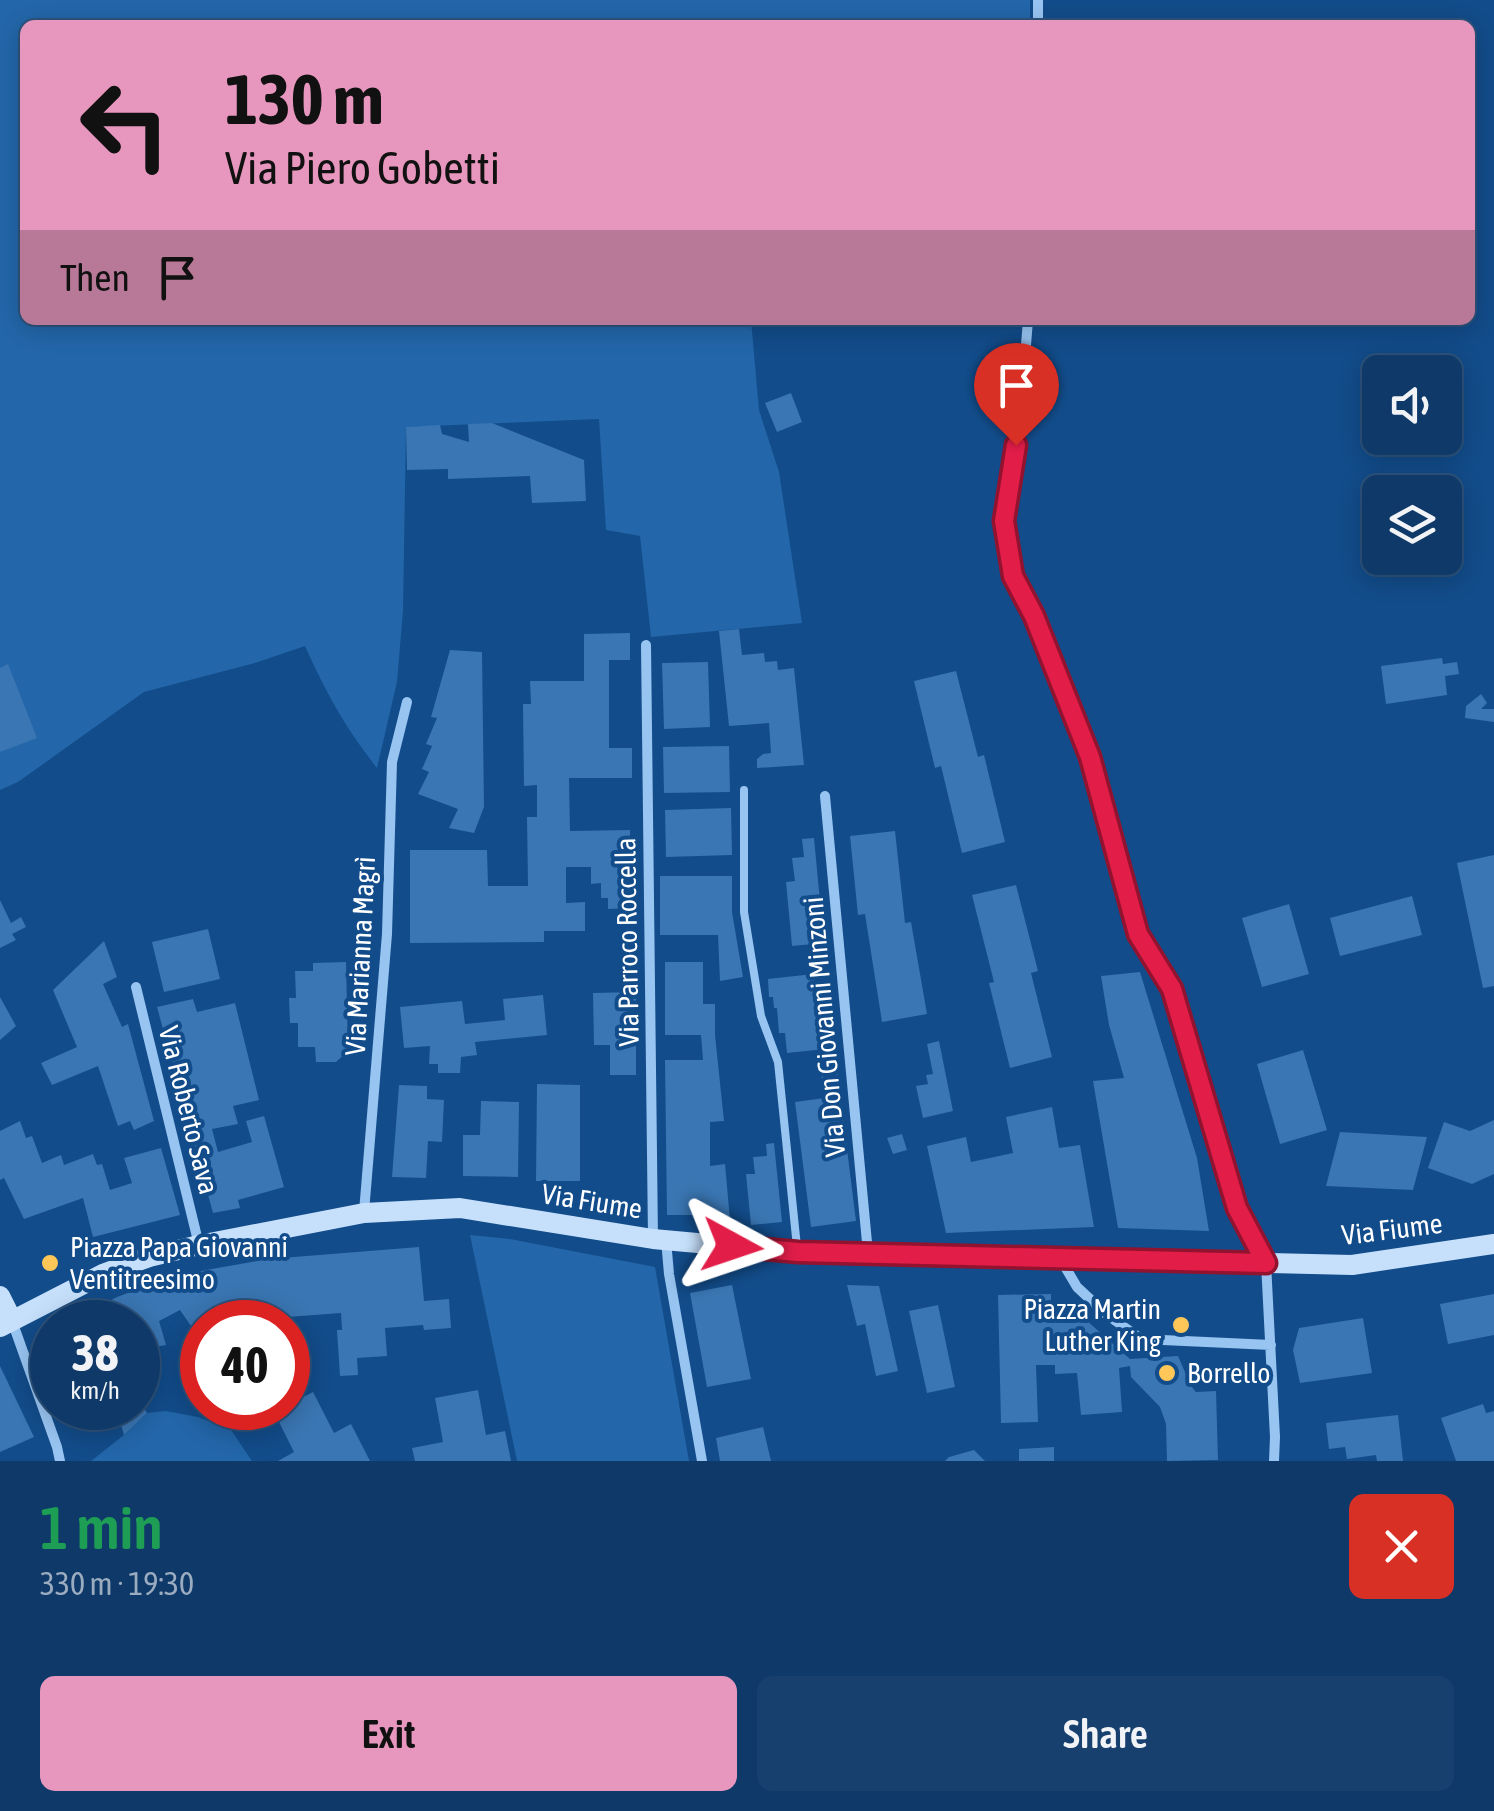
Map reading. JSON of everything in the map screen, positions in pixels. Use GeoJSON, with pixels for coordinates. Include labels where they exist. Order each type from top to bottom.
{"type":"FeatureCollection","features":[{"type":"Feature","properties":{"kind":"street"},"geometry":{"type":"LineString","coordinates":[[1028,325],[1021,407],[1004,521],[1013,576],[1034,616],[1090,757],[1138,934],[1172,989],[1237,1208],[1266,1263],[1274,1461]]}},
{"type":"Feature","properties":{"kind":"street","name":"Via Parroco Roccella"},"geometry":{"type":"LineString","coordinates":[[646,645],[659,1239],[669,1274],[702,1461]]}},
{"type":"Feature","properties":{"kind":"street","name":"Via Marianna Magrì"},"geometry":{"type":"LineString","coordinates":[[364,1213],[387,934],[392,762],[407,702]]}},
{"type":"Feature","properties":{"kind":"street","name":"Via Don Giovanni Minzoni"},"geometry":{"type":"LineString","coordinates":[[825,796],[868,1253]]}},
{"type":"Feature","properties":{"kind":"street","name":"Via Roberto Sava"},"geometry":{"type":"LineString","coordinates":[[136,987],[199,1244]]}},
{"type":"Feature","properties":{"kind":"street","name":"Via Fiume"},"geometry":{"type":"LineString","coordinates":[[6,1324],[103,1274],[149,1257],[364,1213],[460,1208],[659,1239],[798,1252],[1352,1265],[1494,1244]]}},
{"type":"Feature","properties":{"kind":"street"},"geometry":{"type":"LineString","coordinates":[[1060,1258],[1077,1287],[1141,1339],[1270,1345]]}},
{"type":"Feature","properties":{"kind":"street"},"geometry":{"type":"LineString","coordinates":[[0,1296],[6,1324],[60,1461]]}},
{"type":"Feature","properties":{"kind":"lane"},"geometry":{"type":"LineString","coordinates":[[744,790],[744,912],[760,1016],[778,1062],[798,1252]]}},
{"type":"Feature","properties":{"kind":"shaded area"},"geometry":{"type":"Polygon","coordinates":[[[0,0],[1030,0],[1030,20],[20,20],[20,325],[751,325],[759,410],[779,472],[802,623],[651,637],[640,536],[606,530],[599,419],[406,427],[403,611],[397,682],[377,768],[337,709],[305,646],[144,692],[18,782],[0,790],[0,0]]]}},
{"type":"Feature","properties":{"kind":"shaded area"},"geometry":{"type":"Polygon","coordinates":[[[470,1235],[655,1267],[689,1461],[517,1461],[470,1235]]]}},
{"type":"Feature","properties":{"kind":"shaded area"},"geometry":{"type":"Polygon","coordinates":[[[160,1412],[180,1414],[180,1430],[231,1430],[252,1461],[91,1461],[129,1430],[160,1430],[160,1412]]]}},
{"type":"Feature","properties":{"kind":"building"},"geometry":{"type":"Polygon","coordinates":[[[791,393],[802,422],[777,432],[765,403],[791,393]]]}},
{"type":"Feature","properties":{"kind":"building"},"geometry":{"type":"Polygon","coordinates":[[[492,423],[584,460],[586,501],[532,503],[530,476],[448,479],[448,469],[407,470],[406,427],[440,425],[442,434],[469,442],[468,424],[492,423]]]}},
{"type":"Feature","properties":{"kind":"building"},"geometry":{"type":"Polygon","coordinates":[[[739,629],[742,655],[764,653],[765,662],[777,661],[778,670],[794,668],[804,765],[757,768],[757,759],[771,753],[769,723],[729,726],[719,631],[739,629]]]}},
{"type":"Feature","properties":{"kind":"building"},"geometry":{"type":"Polygon","coordinates":[[[630,633],[630,660],[609,660],[609,748],[632,748],[632,778],[569,778],[570,831],[630,830],[631,908],[608,909],[608,898],[601,898],[601,883],[591,884],[591,867],[566,867],[566,903],[585,902],[585,931],[544,931],[544,942],[410,943],[410,850],[487,850],[488,886],[528,886],[527,817],[537,817],[537,785],[524,786],[523,704],[531,704],[530,681],[584,681],[584,634],[630,633]]]}},
{"type":"Feature","properties":{"kind":"building"},"geometry":{"type":"Polygon","coordinates":[[[450,650],[482,652],[484,807],[474,833],[449,828],[458,809],[418,794],[429,772],[422,769],[432,746],[426,744],[437,718],[431,717],[450,650]]]}},
{"type":"Feature","properties":{"kind":"building"},"geometry":{"type":"Polygon","coordinates":[[[1442,658],[1443,664],[1457,662],[1459,674],[1445,676],[1447,695],[1386,704],[1381,666],[1442,658]]]}},
{"type":"Feature","properties":{"kind":"building"},"geometry":{"type":"Polygon","coordinates":[[[708,662],[710,727],[664,729],[662,663],[708,662]]]}},
{"type":"Feature","properties":{"kind":"building"},"geometry":{"type":"Polygon","coordinates":[[[8,664],[37,738],[0,752],[0,668],[8,664]]]}},
{"type":"Feature","properties":{"kind":"building"},"geometry":{"type":"Polygon","coordinates":[[[956,671],[978,757],[984,755],[1005,842],[962,853],[941,766],[935,768],[914,681],[956,671]]]}},
{"type":"Feature","properties":{"kind":"building"},"geometry":{"type":"Polygon","coordinates":[[[1481,694],[1487,703],[1481,709],[1494,709],[1494,722],[1465,718],[1466,706],[1481,694]]]}},
{"type":"Feature","properties":{"kind":"building"},"geometry":{"type":"Polygon","coordinates":[[[729,746],[730,792],[664,793],[663,747],[729,746]]]}},
{"type":"Feature","properties":{"kind":"building"},"geometry":{"type":"Polygon","coordinates":[[[731,808],[732,855],[666,857],[665,810],[731,808]]]}},
{"type":"Feature","properties":{"kind":"building"},"geometry":{"type":"Polygon","coordinates":[[[895,831],[905,923],[911,922],[927,1014],[882,1022],[865,914],[858,915],[850,836],[895,831]]]}},
{"type":"Feature","properties":{"kind":"building"},"geometry":{"type":"Polygon","coordinates":[[[814,838],[824,943],[792,946],[786,882],[795,881],[792,858],[804,857],[802,839],[814,838]]]}},
{"type":"Feature","properties":{"kind":"building"},"geometry":{"type":"Polygon","coordinates":[[[1494,855],[1494,986],[1483,988],[1457,863],[1494,855]]]}},
{"type":"Feature","properties":{"kind":"building"},"geometry":{"type":"Polygon","coordinates":[[[660,876],[732,876],[732,912],[743,977],[720,981],[718,935],[660,935],[660,876]]]}},
{"type":"Feature","properties":{"kind":"building"},"geometry":{"type":"Polygon","coordinates":[[[1016,885],[1038,971],[1031,973],[1052,1057],[1010,1068],[972,895],[1016,885]]]}},
{"type":"Feature","properties":{"kind":"building"},"geometry":{"type":"Polygon","coordinates":[[[1412,896],[1422,935],[1340,956],[1330,918],[1412,896]]]}},
{"type":"Feature","properties":{"kind":"building"},"geometry":{"type":"Polygon","coordinates":[[[0,900],[11,923],[21,917],[26,927],[12,934],[16,940],[0,948],[0,900]]]}},
{"type":"Feature","properties":{"kind":"building"},"geometry":{"type":"Polygon","coordinates":[[[1289,904],[1309,974],[1262,987],[1242,918],[1289,904]]]}},
{"type":"Feature","properties":{"kind":"building"},"geometry":{"type":"Polygon","coordinates":[[[208,929],[220,979],[164,992],[152,942],[208,929]]]}},
{"type":"Feature","properties":{"kind":"building"},"geometry":{"type":"Polygon","coordinates":[[[104,941],[117,977],[103,984],[122,1027],[128,1024],[154,1121],[134,1130],[130,1121],[118,1126],[98,1066],[52,1085],[41,1063],[77,1047],[53,990],[104,941]]]}},
{"type":"Feature","properties":{"kind":"building"},"geometry":{"type":"Polygon","coordinates":[[[346,962],[348,1051],[336,1062],[316,1062],[315,1047],[298,1047],[298,1023],[290,1023],[289,998],[296,998],[295,971],[313,971],[313,963],[346,962]]]}},
{"type":"Feature","properties":{"kind":"building"},"geometry":{"type":"Polygon","coordinates":[[[665,962],[703,962],[703,1004],[715,1004],[724,1121],[710,1122],[710,1166],[725,1164],[730,1220],[705,1222],[704,1215],[667,1215],[665,1060],[703,1060],[701,1035],[665,1035],[665,962]]]}},
{"type":"Feature","properties":{"kind":"building"},"geometry":{"type":"Polygon","coordinates":[[[1140,972],[1197,1158],[1209,1231],[1118,1228],[1093,1081],[1124,1078],[1101,976],[1140,972]]]}},
{"type":"Feature","properties":{"kind":"building"},"geometry":{"type":"Polygon","coordinates":[[[813,974],[816,1004],[830,1003],[835,1048],[787,1053],[785,1033],[779,1033],[777,1008],[773,997],[769,997],[768,979],[813,974]]]}},
{"type":"Feature","properties":{"kind":"building"},"geometry":{"type":"Polygon","coordinates":[[[636,992],[636,1075],[610,1075],[610,1045],[594,1045],[593,993],[636,992]]]}},
{"type":"Feature","properties":{"kind":"building"},"geometry":{"type":"Polygon","coordinates":[[[543,995],[547,1035],[475,1042],[477,1055],[461,1057],[460,1073],[438,1073],[438,1064],[429,1064],[430,1046],[404,1048],[400,1007],[462,1001],[465,1024],[505,1020],[503,999],[543,995]]]}},
{"type":"Feature","properties":{"kind":"building"},"geometry":{"type":"Polygon","coordinates":[[[0,997],[16,1026],[0,1040],[0,997]]]}},
{"type":"Feature","properties":{"kind":"building"},"geometry":{"type":"Polygon","coordinates":[[[193,999],[197,1012],[235,1003],[259,1100],[233,1106],[238,1124],[212,1129],[218,1152],[252,1142],[246,1121],[264,1116],[284,1187],[238,1200],[240,1208],[213,1213],[157,1007],[193,999]]]}},
{"type":"Feature","properties":{"kind":"building"},"geometry":{"type":"Polygon","coordinates":[[[939,1041],[953,1111],[923,1118],[916,1086],[928,1084],[926,1075],[933,1074],[927,1044],[939,1041]]]}},
{"type":"Feature","properties":{"kind":"building"},"geometry":{"type":"Polygon","coordinates":[[[1303,1050],[1327,1130],[1280,1144],[1257,1064],[1303,1050]]]}},
{"type":"Feature","properties":{"kind":"building"},"geometry":{"type":"Polygon","coordinates":[[[837,1069],[856,1221],[811,1227],[795,1102],[832,1097],[832,1089],[823,1090],[821,1071],[837,1069]]]}},
{"type":"Feature","properties":{"kind":"building"},"geometry":{"type":"Polygon","coordinates":[[[537,1084],[580,1085],[580,1181],[536,1181],[537,1084]]]}},
{"type":"Feature","properties":{"kind":"building"},"geometry":{"type":"Polygon","coordinates":[[[399,1085],[427,1086],[427,1099],[444,1100],[442,1142],[428,1141],[426,1178],[392,1177],[399,1085]]]}},
{"type":"Feature","properties":{"kind":"building"},"geometry":{"type":"Polygon","coordinates":[[[481,1101],[519,1102],[518,1177],[463,1176],[463,1135],[480,1135],[481,1101]]]}},
{"type":"Feature","properties":{"kind":"building"},"geometry":{"type":"Polygon","coordinates":[[[1052,1107],[1059,1148],[1080,1145],[1094,1227],[946,1233],[927,1146],[966,1137],[971,1162],[1013,1153],[1006,1117],[1052,1107]]]}},
{"type":"Feature","properties":{"kind":"building"},"geometry":{"type":"Polygon","coordinates":[[[1494,1120],[1494,1174],[1472,1184],[1428,1168],[1444,1122],[1470,1131],[1494,1120]]]}},
{"type":"Feature","properties":{"kind":"building"},"geometry":{"type":"Polygon","coordinates":[[[20,1121],[26,1138],[32,1136],[42,1163],[61,1155],[64,1165],[93,1154],[97,1165],[102,1164],[110,1190],[132,1183],[124,1158],[161,1148],[180,1215],[93,1237],[83,1198],[24,1219],[4,1178],[0,1180],[0,1131],[20,1121]]]}},
{"type":"Feature","properties":{"kind":"building"},"geometry":{"type":"Polygon","coordinates":[[[1340,1132],[1427,1137],[1413,1190],[1326,1186],[1340,1132]]]}},
{"type":"Feature","properties":{"kind":"building"},"geometry":{"type":"Polygon","coordinates":[[[902,1134],[907,1150],[893,1154],[887,1138],[902,1134]]]}},
{"type":"Feature","properties":{"kind":"building"},"geometry":{"type":"Polygon","coordinates":[[[774,1143],[782,1222],[751,1225],[746,1174],[755,1174],[753,1157],[767,1156],[766,1144],[774,1143]]]}},
{"type":"Feature","properties":{"kind":"building"},"geometry":{"type":"Polygon","coordinates":[[[419,1247],[424,1301],[449,1299],[451,1328],[385,1328],[387,1356],[357,1358],[358,1375],[340,1376],[337,1330],[342,1330],[341,1313],[310,1315],[310,1300],[180,1300],[180,1310],[160,1320],[160,1300],[111,1300],[160,1281],[269,1259],[419,1247]]]}},
{"type":"Feature","properties":{"kind":"building"},"geometry":{"type":"Polygon","coordinates":[[[732,1285],[751,1379],[707,1387],[690,1293],[732,1285]]]}},
{"type":"Feature","properties":{"kind":"building"},"geometry":{"type":"Polygon","coordinates":[[[847,1285],[879,1286],[898,1371],[876,1376],[865,1324],[857,1326],[847,1285]]]}},
{"type":"Feature","properties":{"kind":"building"},"geometry":{"type":"Polygon","coordinates":[[[1051,1294],[1051,1306],[1068,1304],[1130,1359],[1178,1356],[1196,1392],[1216,1391],[1218,1460],[1167,1461],[1166,1424],[1160,1407],[1131,1377],[1130,1366],[1119,1368],[1122,1412],[1081,1415],[1077,1373],[1055,1374],[1055,1365],[1036,1365],[1038,1422],[1001,1423],[998,1295],[1051,1294]]]}},
{"type":"Feature","properties":{"kind":"building"},"geometry":{"type":"Polygon","coordinates":[[[1494,1294],[1494,1335],[1448,1344],[1440,1304],[1494,1294]]]}},
{"type":"Feature","properties":{"kind":"building"},"geometry":{"type":"Polygon","coordinates":[[[938,1305],[955,1387],[927,1393],[909,1311],[938,1305]]]}},
{"type":"Feature","properties":{"kind":"building"},"geometry":{"type":"Polygon","coordinates":[[[1363,1318],[1372,1373],[1300,1383],[1293,1350],[1299,1328],[1363,1318]]]}},
{"type":"Feature","properties":{"kind":"building"},"geometry":{"type":"Polygon","coordinates":[[[160,1324],[166,1345],[160,1346],[160,1324]]]}},
{"type":"Feature","properties":{"kind":"building"},"geometry":{"type":"Polygon","coordinates":[[[0,1366],[34,1437],[0,1452],[0,1366]]]}},
{"type":"Feature","properties":{"kind":"building"},"geometry":{"type":"Polygon","coordinates":[[[478,1390],[486,1435],[505,1431],[511,1461],[415,1461],[412,1448],[443,1442],[435,1398],[478,1390]]]}},
{"type":"Feature","properties":{"kind":"building"},"geometry":{"type":"Polygon","coordinates":[[[313,1392],[334,1433],[351,1424],[370,1461],[278,1461],[294,1452],[283,1430],[310,1430],[313,1392]]]}},
{"type":"Feature","properties":{"kind":"building"},"geometry":{"type":"Polygon","coordinates":[[[1483,1404],[1486,1413],[1494,1411],[1494,1461],[1456,1461],[1441,1418],[1483,1404]]]}},
{"type":"Feature","properties":{"kind":"building"},"geometry":{"type":"Polygon","coordinates":[[[1398,1415],[1403,1461],[1377,1461],[1376,1455],[1347,1459],[1345,1447],[1329,1449],[1326,1423],[1398,1415]]]}},
{"type":"Feature","properties":{"kind":"building"},"geometry":{"type":"Polygon","coordinates":[[[763,1427],[771,1461],[720,1461],[716,1438],[763,1427]]]}},
{"type":"Feature","properties":{"kind":"building"},"geometry":{"type":"Polygon","coordinates":[[[1054,1447],[1054,1461],[1019,1461],[1019,1449],[1054,1447]]]}},
{"type":"Feature","properties":{"kind":"building"},"geometry":{"type":"Polygon","coordinates":[[[974,1450],[985,1461],[945,1461],[949,1457],[974,1450]]]}},
{"type":"Feature","properties":{"kind":"place","name":"Piazza Papa Giovanni Ventitreesimo"},"geometry":{"type":"Point","coordinates":[50,1263]}},
{"type":"Feature","properties":{"kind":"place","name":"Piazza Martin Luther King"},"geometry":{"type":"Point","coordinates":[1181,1325]}},
{"type":"Feature","properties":{"kind":"place","name":"Borrello"},"geometry":{"type":"Point","coordinates":[1167,1373]}},
{"type":"Feature","properties":{"kind":"route"},"geometry":{"type":"LineString","coordinates":[[732,1246],[798,1252],[1266,1263],[1237,1208],[1172,989],[1138,934],[1090,757],[1034,616],[1013,576],[1004,521],[1016,445]]}}]}
